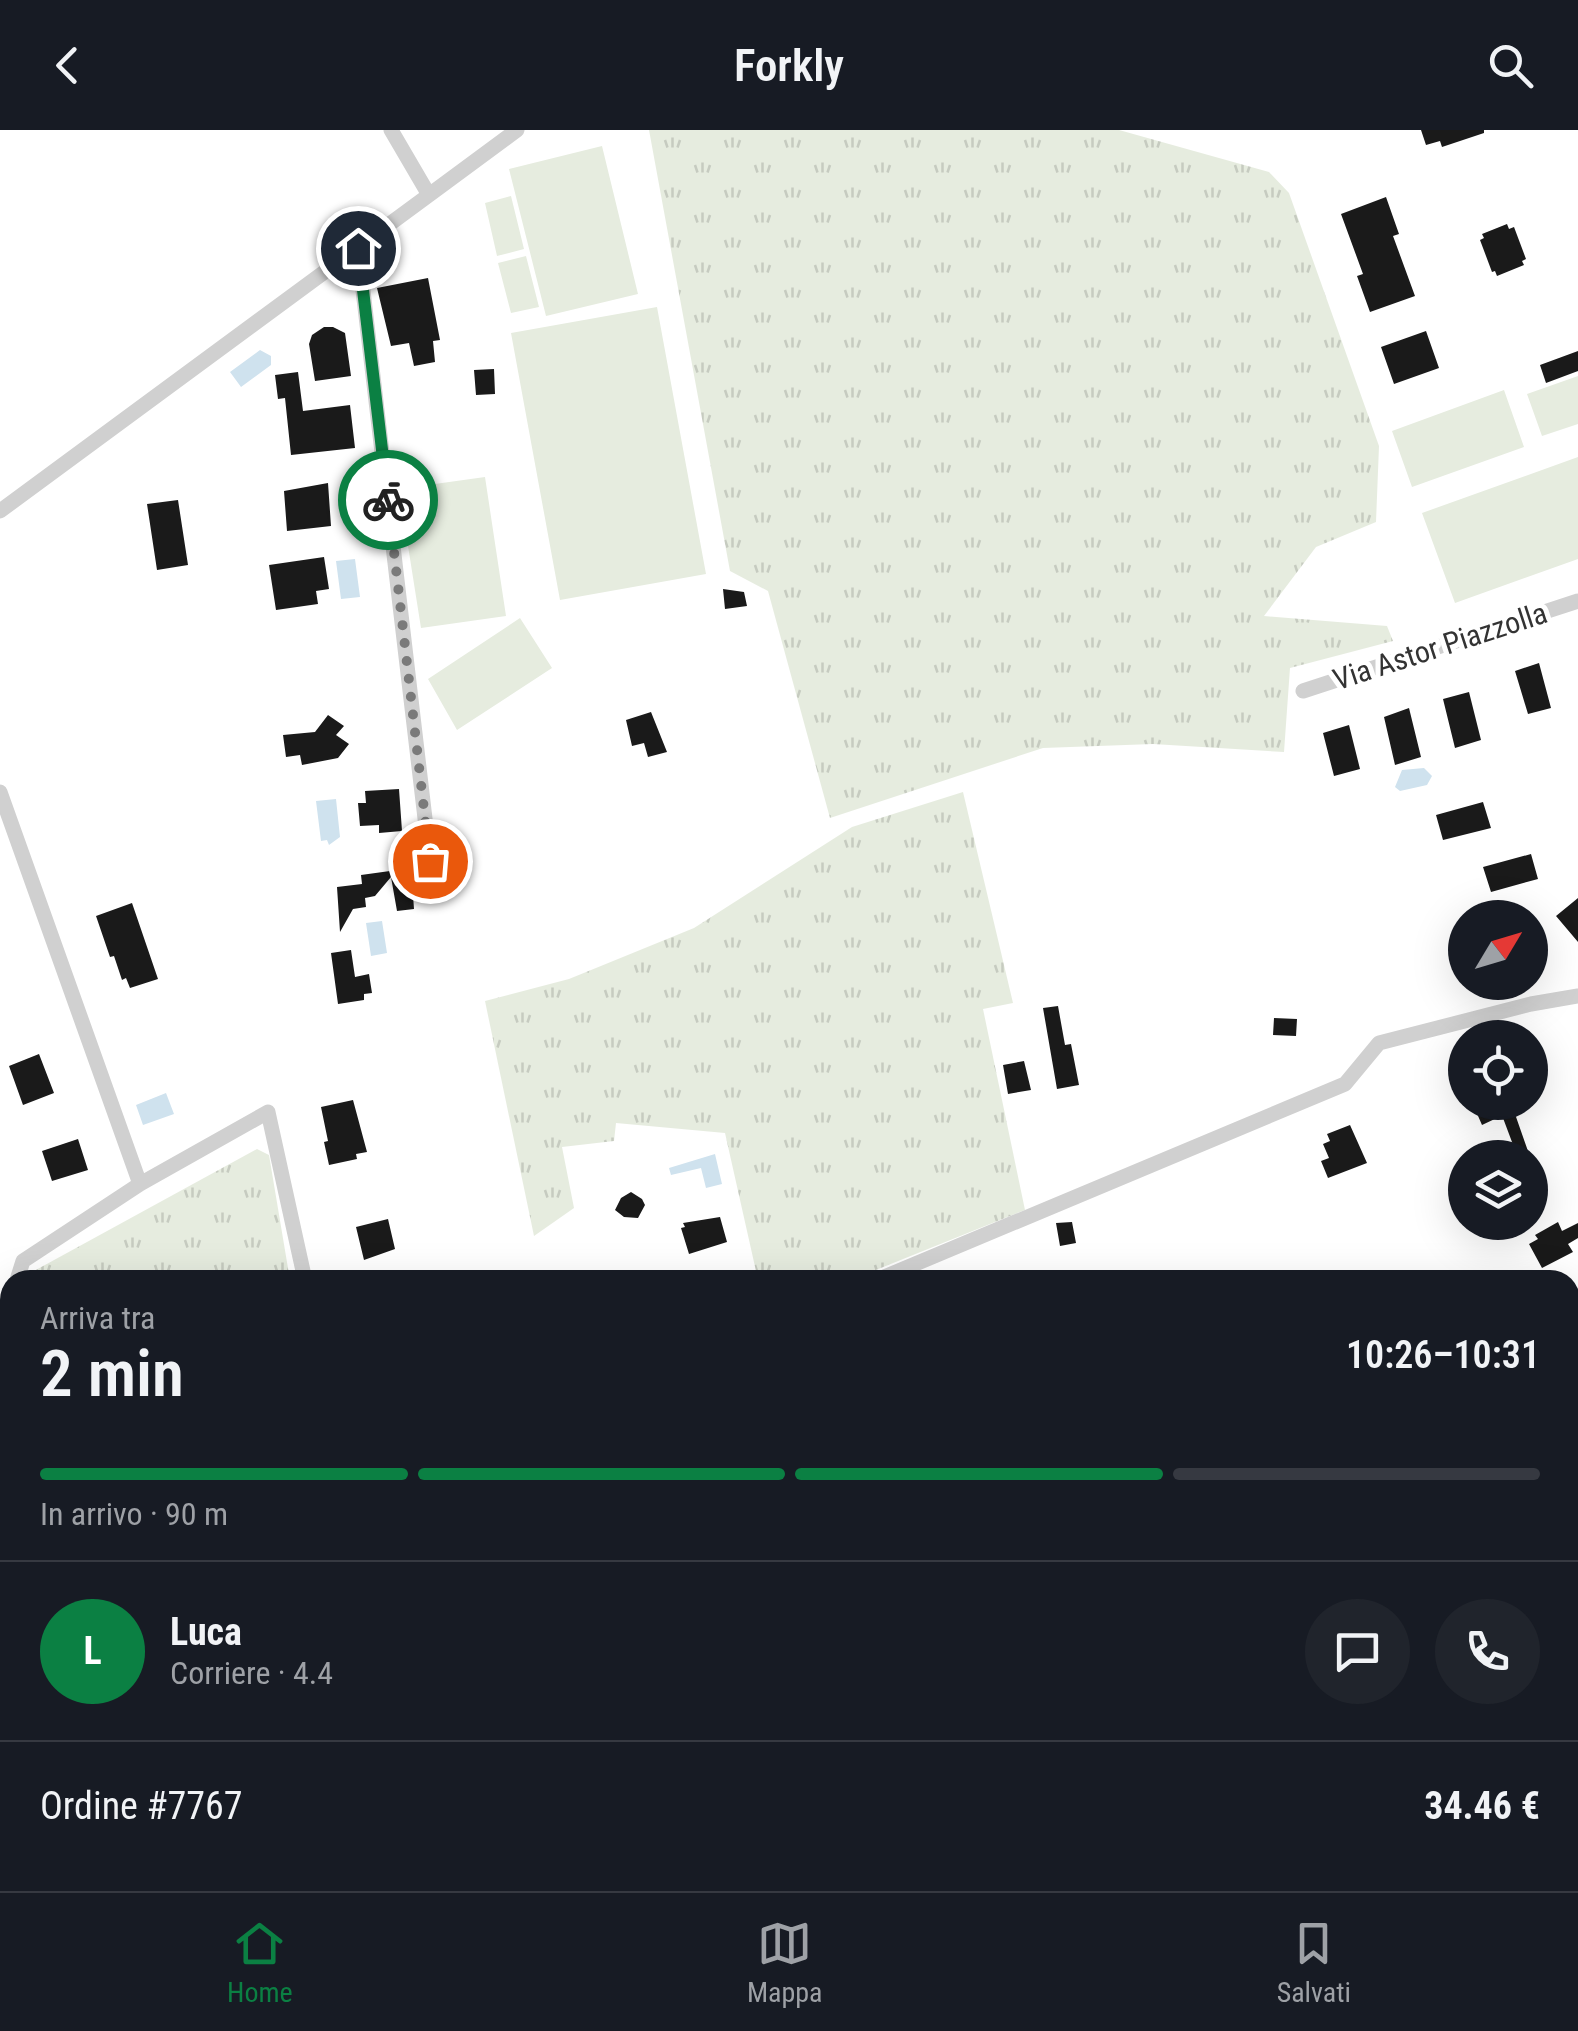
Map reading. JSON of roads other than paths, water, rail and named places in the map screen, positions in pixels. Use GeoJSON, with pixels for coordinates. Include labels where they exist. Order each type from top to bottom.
{"type":"FeatureCollection","features":[{"type":"Feature","properties":{"kind":"street"},"geometry":{"type":"LineString","coordinates":[[391,130],[429,195]]}},
{"type":"Feature","properties":{"kind":"street"},"geometry":{"type":"LineString","coordinates":[[0,511],[517,130]]}},
{"type":"Feature","properties":{"kind":"street"},"geometry":{"type":"LineString","coordinates":[[358,248],[430,861]]}},
{"type":"Feature","properties":{"kind":"street","name":"Via Astor Piazzolla"},"geometry":{"type":"LineString","coordinates":[[1303,690],[1578,601]]}},
{"type":"Feature","properties":{"kind":"street"},"geometry":{"type":"LineString","coordinates":[[0,792],[140,1184]]}},
{"type":"Feature","properties":{"kind":"street"},"geometry":{"type":"LineString","coordinates":[[901,1270],[1345,1084],[1379,1043],[1530,1004],[1578,996]]}},
{"type":"Feature","properties":{"kind":"street"},"geometry":{"type":"LineString","coordinates":[[21,1270],[24,1262],[140,1184],[268,1112],[303,1270]]}},
{"type":"Feature","properties":{"kind":"water"},"geometry":{"type":"Polygon","coordinates":[[[260,350],[271,356],[271,365],[241,387],[230,372],[260,350]]]}},
{"type":"Feature","properties":{"kind":"water"},"geometry":{"type":"Polygon","coordinates":[[[355,559],[360,597],[341,599],[336,561],[355,559]]]}},
{"type":"Feature","properties":{"kind":"water"},"geometry":{"type":"Polygon","coordinates":[[[1424,768],[1432,776],[1427,785],[1400,791],[1395,787],[1402,770],[1424,768]]]}},
{"type":"Feature","properties":{"kind":"water"},"geometry":{"type":"Polygon","coordinates":[[[336,799],[340,837],[329,845],[327,840],[321,841],[316,801],[336,799]]]}},
{"type":"Feature","properties":{"kind":"water"},"geometry":{"type":"Polygon","coordinates":[[[382,921],[387,953],[371,956],[366,923],[382,921]]]}},
{"type":"Feature","properties":{"kind":"water"},"geometry":{"type":"Polygon","coordinates":[[[166,1093],[174,1114],[143,1125],[136,1105],[166,1093]]]}},
{"type":"Feature","properties":{"kind":"water"},"geometry":{"type":"Polygon","coordinates":[[[715,1154],[722,1184],[706,1188],[701,1168],[671,1175],[669,1168],[715,1154]]]}}]}
